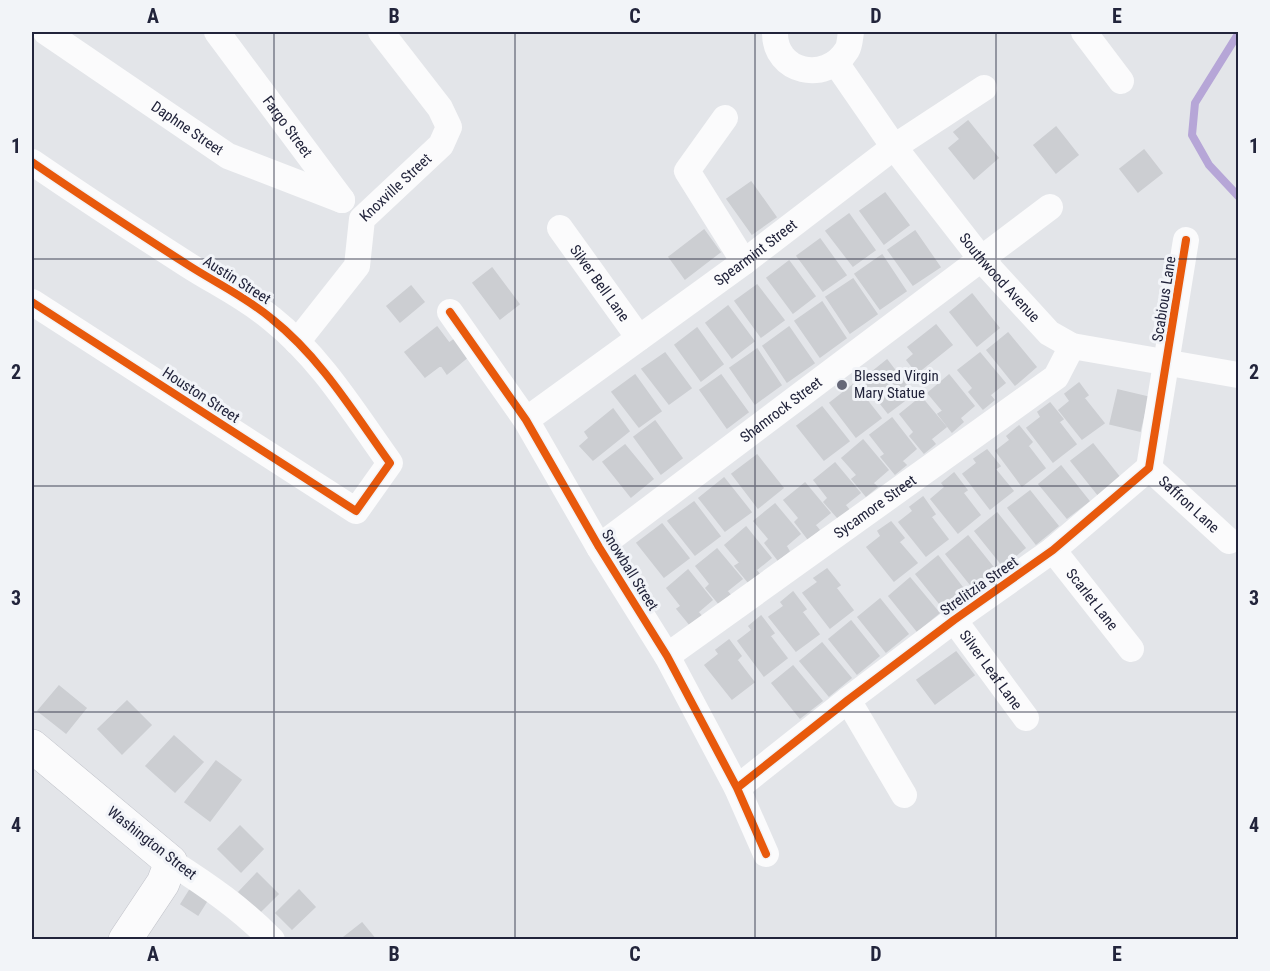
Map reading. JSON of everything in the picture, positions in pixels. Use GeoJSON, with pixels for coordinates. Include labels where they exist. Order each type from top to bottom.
{"type":"FeatureCollection","features":[{"type":"Feature","properties":{"kind":"street","name":"Daphne Street"},"geometry":{"type":"LineString","coordinates":[[46,32],[228,156],[342,200]]}},
{"type":"Feature","properties":{"kind":"street","name":"Fargo Street"},"geometry":{"type":"LineString","coordinates":[[217,32],[342,200],[362,219]]}},
{"type":"Feature","properties":{"kind":"street","name":"Knoxville Street"},"geometry":{"type":"LineString","coordinates":[[297,342],[357,266],[362,219],[441,145],[449,127],[440,108],[381,32]]}},
{"type":"Feature","properties":{"kind":"street"},"geometry":{"type":"LineString","coordinates":[[775,32],[779,50],[789,63],[804,70],[821,70],[836,63],[848,48],[851,32]]}},
{"type":"Feature","properties":{"kind":"street"},"geometry":{"type":"LineString","coordinates":[[1084,32],[1121,81]]}},
{"type":"Feature","properties":{"kind":"street","name":"Southwood Avenue"},"geometry":{"type":"LineString","coordinates":[[836,63],[894,147],[982,260],[1049,333],[1072,346],[1239,375]]}},
{"type":"Feature","properties":{"kind":"street","name":"Spearmint Street"},"geometry":{"type":"LineString","coordinates":[[526,420],[744,262],[894,147],[984,88]]}},
{"type":"Feature","properties":{"kind":"street"},"geometry":{"type":"LineString","coordinates":[[725,118],[687,171],[744,262]]}},
{"type":"Feature","properties":{"kind":"street","name":"Austin Street"},"geometry":{"type":"LineString","coordinates":[[32,162],[190,266],[234,291],[273,319],[329,376],[390,463]]}},
{"type":"Feature","properties":{"kind":"street","name":"Shamrock Street"},"geometry":{"type":"LineString","coordinates":[[599,547],[1050,207]]}},
{"type":"Feature","properties":{"kind":"street","name":"Silver Bell Lane"},"geometry":{"type":"LineString","coordinates":[[560,228],[639,338]]}},
{"type":"Feature","properties":{"kind":"street","name":"Scabious Lane"},"geometry":{"type":"LineString","coordinates":[[1168,363],[1186,240]]}},
{"type":"Feature","properties":{"kind":"street","name":"Houston Street"},"geometry":{"type":"LineString","coordinates":[[32,302],[356,511],[390,463]]}},
{"type":"Feature","properties":{"kind":"street","name":"Snowball Street"},"geometry":{"type":"LineString","coordinates":[[450,312],[526,420],[599,547],[667,656],[737,788],[766,854]]}},
{"type":"Feature","properties":{"kind":"street","name":"Sycamore Street"},"geometry":{"type":"LineString","coordinates":[[667,656],[1056,377],[1072,346]]}},
{"type":"Feature","properties":{"kind":"street"},"geometry":{"type":"LineString","coordinates":[[1149,468],[1168,363]]}},
{"type":"Feature","properties":{"kind":"street","name":"Saffron Lane"},"geometry":{"type":"LineString","coordinates":[[1149,468],[1229,541]]}},
{"type":"Feature","properties":{"kind":"street","name":"Strelitzia Street"},"geometry":{"type":"LineString","coordinates":[[737,788],[954,620],[1053,550],[1149,468]]}},
{"type":"Feature","properties":{"kind":"street","name":"Scarlet Lane"},"geometry":{"type":"LineString","coordinates":[[1053,550],[1131,649]]}},
{"type":"Feature","properties":{"kind":"street","name":"Silver Leaf Lane"},"geometry":{"type":"LineString","coordinates":[[954,620],[1026,718]]}},
{"type":"Feature","properties":{"kind":"street"},"geometry":{"type":"LineString","coordinates":[[848,700],[904,795]]}},
{"type":"Feature","properties":{"kind":"street","name":"Washington Street"},"geometry":{"type":"LineString","coordinates":[[32,746],[171,862],[199,879],[252,918],[272,939]]}},
{"type":"Feature","properties":{"kind":"street"},"geometry":{"type":"LineString","coordinates":[[125,939],[163,883],[171,862]]}},
{"type":"Feature","properties":{"kind":"building"},"geometry":{"type":"Polygon","coordinates":[[[968,121],[998,158],[974,179],[949,148],[960,139],[954,132],[968,121]]]}},
{"type":"Feature","properties":{"kind":"building"},"geometry":{"type":"Polygon","coordinates":[[[1056,127],[1078,155],[1056,173],[1034,145],[1056,127]]]}},
{"type":"Feature","properties":{"kind":"building"},"geometry":{"type":"Polygon","coordinates":[[[1144,150],[1162,173],[1138,192],[1120,169],[1144,150]]]}},
{"type":"Feature","properties":{"kind":"building"},"geometry":{"type":"Polygon","coordinates":[[[751,182],[776,217],[752,234],[727,199],[751,182]]]}},
{"type":"Feature","properties":{"kind":"building"},"geometry":{"type":"Polygon","coordinates":[[[885,193],[909,225],[884,244],[860,211],[885,193]]]}},
{"type":"Feature","properties":{"kind":"building"},"geometry":{"type":"Polygon","coordinates":[[[849,214],[875,250],[853,266],[826,231],[849,214]]]}},
{"type":"Feature","properties":{"kind":"building"},"geometry":{"type":"Polygon","coordinates":[[[704,230],[720,252],[685,279],[669,257],[704,230]]]}},
{"type":"Feature","properties":{"kind":"building"},"geometry":{"type":"Polygon","coordinates":[[[915,231],[940,267],[913,285],[888,250],[915,231]]]}},
{"type":"Feature","properties":{"kind":"building"},"geometry":{"type":"Polygon","coordinates":[[[820,239],[846,275],[823,291],[797,256],[820,239]]]}},
{"type":"Feature","properties":{"kind":"building"},"geometry":{"type":"Polygon","coordinates":[[[882,255],[906,291],[880,309],[855,274],[882,255]]]}},
{"type":"Feature","properties":{"kind":"building"},"geometry":{"type":"Polygon","coordinates":[[[789,261],[815,296],[793,313],[767,278],[789,261]]]}},
{"type":"Feature","properties":{"kind":"building"},"geometry":{"type":"Polygon","coordinates":[[[492,268],[519,304],[500,319],[473,283],[492,268]]]}},
{"type":"Feature","properties":{"kind":"building"},"geometry":{"type":"Polygon","coordinates":[[[853,279],[877,314],[850,333],[826,297],[853,279]]]}},
{"type":"Feature","properties":{"kind":"building"},"geometry":{"type":"Polygon","coordinates":[[[757,285],[784,320],[761,337],[735,301],[757,285]]]}},
{"type":"Feature","properties":{"kind":"building"},"geometry":{"type":"Polygon","coordinates":[[[411,286],[424,302],[400,322],[387,306],[411,286]]]}},
{"type":"Feature","properties":{"kind":"building"},"geometry":{"type":"Polygon","coordinates":[[[972,294],[999,328],[977,346],[950,312],[972,294]]]}},
{"type":"Feature","properties":{"kind":"building"},"geometry":{"type":"Polygon","coordinates":[[[822,302],[846,338],[820,357],[795,321],[822,302]]]}},
{"type":"Feature","properties":{"kind":"building"},"geometry":{"type":"Polygon","coordinates":[[[728,306],[754,341],[732,358],[706,323],[728,306]]]}},
{"type":"Feature","properties":{"kind":"building"},"geometry":{"type":"Polygon","coordinates":[[[936,325],[952,345],[917,373],[907,360],[914,354],[908,347],[936,325]]]}},
{"type":"Feature","properties":{"kind":"building"},"geometry":{"type":"Polygon","coordinates":[[[437,327],[449,343],[455,339],[469,356],[447,374],[441,365],[425,377],[405,352],[437,327]]]}},
{"type":"Feature","properties":{"kind":"building"},"geometry":{"type":"Polygon","coordinates":[[[789,327],[814,363],[787,382],[763,346],[789,327]]]}},
{"type":"Feature","properties":{"kind":"building"},"geometry":{"type":"Polygon","coordinates":[[[697,328],[723,364],[701,381],[675,345],[697,328]]]}},
{"type":"Feature","properties":{"kind":"building"},"geometry":{"type":"Polygon","coordinates":[[[1008,333],[1036,367],[1015,385],[987,350],[1008,333]]]}},
{"type":"Feature","properties":{"kind":"building"},"geometry":{"type":"Polygon","coordinates":[[[757,349],[781,385],[755,404],[730,368],[757,349]]]}},
{"type":"Feature","properties":{"kind":"building"},"geometry":{"type":"Polygon","coordinates":[[[665,353],[691,388],[669,404],[642,369],[665,353]]]}},
{"type":"Feature","properties":{"kind":"building"},"geometry":{"type":"Polygon","coordinates":[[[980,353],[1005,383],[990,395],[994,400],[983,409],[969,392],[973,388],[958,370],[980,353]]]}},
{"type":"Feature","properties":{"kind":"building"},"geometry":{"type":"Polygon","coordinates":[[[887,360],[913,394],[888,413],[862,380],[887,360]]]}},
{"type":"Feature","properties":{"kind":"building"},"geometry":{"type":"Polygon","coordinates":[[[635,375],[661,411],[639,427],[612,392],[635,375]]]}},
{"type":"Feature","properties":{"kind":"building"},"geometry":{"type":"Polygon","coordinates":[[[721,375],[748,412],[727,428],[700,390],[721,375]]]}},
{"type":"Feature","properties":{"kind":"building"},"geometry":{"type":"Polygon","coordinates":[[[949,375],[974,406],[960,418],[963,422],[952,432],[938,414],[943,411],[928,393],[949,375]]]}},
{"type":"Feature","properties":{"kind":"building"},"geometry":{"type":"Polygon","coordinates":[[[1079,383],[1088,395],[1084,398],[1104,423],[1082,439],[1059,410],[1070,401],[1065,394],[1079,383]]]}},
{"type":"Feature","properties":{"kind":"building"},"geometry":{"type":"Polygon","coordinates":[[[854,384],[881,418],[856,437],[830,403],[854,384]]]}},
{"type":"Feature","properties":{"kind":"building"},"geometry":{"type":"Polygon","coordinates":[[[1118,390],[1148,397],[1140,431],[1110,424],[1118,390]]]}},
{"type":"Feature","properties":{"kind":"building"},"geometry":{"type":"Polygon","coordinates":[[[921,397],[946,427],[931,439],[935,444],[924,453],[910,436],[914,432],[900,414],[921,397]]]}},
{"type":"Feature","properties":{"kind":"building"},"geometry":{"type":"Polygon","coordinates":[[[1050,403],[1063,419],[1059,422],[1076,444],[1053,462],[1027,428],[1041,417],[1038,412],[1050,403]]]}},
{"type":"Feature","properties":{"kind":"building"},"geometry":{"type":"Polygon","coordinates":[[[822,407],[849,441],[824,460],[797,426],[822,407]]]}},
{"type":"Feature","properties":{"kind":"building"},"geometry":{"type":"Polygon","coordinates":[[[613,409],[629,431],[593,460],[580,446],[589,438],[585,432],[613,409]]]}},
{"type":"Feature","properties":{"kind":"building"},"geometry":{"type":"Polygon","coordinates":[[[892,418],[916,449],[902,461],[906,465],[895,474],[881,457],[885,454],[870,435],[892,418]]]}},
{"type":"Feature","properties":{"kind":"building"},"geometry":{"type":"Polygon","coordinates":[[[655,421],[682,458],[661,474],[634,437],[655,421]]]}},
{"type":"Feature","properties":{"kind":"building"},"geometry":{"type":"Polygon","coordinates":[[[1019,426],[1032,442],[1028,446],[1045,468],[1022,486],[996,451],[1010,440],[1007,436],[1019,426]]]}},
{"type":"Feature","properties":{"kind":"building"},"geometry":{"type":"Polygon","coordinates":[[[863,440],[888,470],[873,483],[877,487],[866,496],[852,479],[857,475],[842,458],[863,440]]]}},
{"type":"Feature","properties":{"kind":"building"},"geometry":{"type":"Polygon","coordinates":[[[1093,444],[1121,479],[1099,496],[1071,461],[1093,444]]]}},
{"type":"Feature","properties":{"kind":"building"},"geometry":{"type":"Polygon","coordinates":[[[625,445],[653,479],[631,497],[603,462],[625,445]]]}},
{"type":"Feature","properties":{"kind":"building"},"geometry":{"type":"Polygon","coordinates":[[[987,450],[1000,466],[995,469],[1013,491],[990,509],[963,474],[977,463],[974,459],[987,450]]]}},
{"type":"Feature","properties":{"kind":"building"},"geometry":{"type":"Polygon","coordinates":[[[757,455],[783,488],[758,508],[732,474],[757,455]]]}},
{"type":"Feature","properties":{"kind":"building"},"geometry":{"type":"Polygon","coordinates":[[[835,463],[860,493],[845,505],[849,510],[838,518],[824,502],[828,498],[814,480],[835,463]]]}},
{"type":"Feature","properties":{"kind":"building"},"geometry":{"type":"Polygon","coordinates":[[[1061,466],[1089,501],[1067,518],[1039,484],[1061,466]]]}},
{"type":"Feature","properties":{"kind":"building"},"geometry":{"type":"Polygon","coordinates":[[[954,473],[967,490],[963,493],[980,515],[958,533],[931,499],[945,487],[942,483],[954,473]]]}},
{"type":"Feature","properties":{"kind":"building"},"geometry":{"type":"Polygon","coordinates":[[[724,478],[751,512],[725,531],[699,498],[724,478]]]}},
{"type":"Feature","properties":{"kind":"building"},"geometry":{"type":"Polygon","coordinates":[[[805,483],[830,513],[815,525],[819,530],[808,539],[795,522],[799,518],[784,500],[805,483]]]}},
{"type":"Feature","properties":{"kind":"building"},"geometry":{"type":"Polygon","coordinates":[[[1030,491],[1058,526],[1036,544],[1008,508],[1030,491]]]}},
{"type":"Feature","properties":{"kind":"building"},"geometry":{"type":"Polygon","coordinates":[[[923,497],[935,514],[931,517],[948,539],[926,556],[899,522],[913,511],[910,507],[923,497]]]}},
{"type":"Feature","properties":{"kind":"building"},"geometry":{"type":"Polygon","coordinates":[[[694,502],[720,536],[695,555],[668,521],[694,502]]]}},
{"type":"Feature","properties":{"kind":"building"},"geometry":{"type":"Polygon","coordinates":[[[775,504],[800,534],[786,546],[789,551],[778,560],[765,543],[769,539],[754,521],[775,504]]]}},
{"type":"Feature","properties":{"kind":"building"},"geometry":{"type":"Polygon","coordinates":[[[997,513],[1025,548],[1003,566],[975,531],[997,513]]]}},
{"type":"Feature","properties":{"kind":"building"},"geometry":{"type":"Polygon","coordinates":[[[891,522],[904,538],[899,542],[917,563],[894,581],[867,547],[881,536],[878,531],[891,522]]]}},
{"type":"Feature","properties":{"kind":"building"},"geometry":{"type":"Polygon","coordinates":[[[662,524],[689,558],[664,577],[637,543],[662,524]]]}},
{"type":"Feature","properties":{"kind":"building"},"geometry":{"type":"Polygon","coordinates":[[[746,527],[771,558],[756,570],[760,575],[749,583],[735,566],[740,563],[725,545],[746,527]]]}},
{"type":"Feature","properties":{"kind":"building"},"geometry":{"type":"Polygon","coordinates":[[[968,536],[996,571],[974,589],[946,554],[968,536]]]}},
{"type":"Feature","properties":{"kind":"building"},"geometry":{"type":"Polygon","coordinates":[[[717,549],[742,579],[727,591],[731,596],[720,605],[706,588],[710,584],[696,566],[717,549]]]}},
{"type":"Feature","properties":{"kind":"building"},"geometry":{"type":"Polygon","coordinates":[[[938,556],[966,592],[944,609],[916,574],[938,556]]]}},
{"type":"Feature","properties":{"kind":"building"},"geometry":{"type":"Polygon","coordinates":[[[827,569],[840,585],[836,588],[853,610],[830,628],[803,593],[818,582],[814,578],[827,569]]]}},
{"type":"Feature","properties":{"kind":"building"},"geometry":{"type":"Polygon","coordinates":[[[688,570],[712,600],[698,612],[702,617],[691,626],[677,609],[681,606],[667,588],[688,570]]]}},
{"type":"Feature","properties":{"kind":"building"},"geometry":{"type":"Polygon","coordinates":[[[910,578],[939,613],[917,631],[889,596],[910,578]]]}},
{"type":"Feature","properties":{"kind":"building"},"geometry":{"type":"Polygon","coordinates":[[[793,592],[806,609],[802,612],[819,634],[796,651],[769,617],[784,606],[781,602],[793,592]]]}},
{"type":"Feature","properties":{"kind":"building"},"geometry":{"type":"Polygon","coordinates":[[[880,599],[908,634],[886,652],[858,617],[880,599]]]}},
{"type":"Feature","properties":{"kind":"building"},"geometry":{"type":"Polygon","coordinates":[[[761,616],[774,633],[770,636],[787,658],[764,676],[738,641],[752,630],[749,626],[761,616]]]}},
{"type":"Feature","properties":{"kind":"building"},"geometry":{"type":"Polygon","coordinates":[[[851,621],[879,656],[857,674],[829,639],[851,621]]]}},
{"type":"Feature","properties":{"kind":"building"},"geometry":{"type":"Polygon","coordinates":[[[729,640],[741,656],[737,660],[754,682],[732,699],[705,665],[719,654],[716,650],[729,640]]]}},
{"type":"Feature","properties":{"kind":"building"},"geometry":{"type":"Polygon","coordinates":[[[822,643],[851,678],[829,696],[800,661],[822,643]]]}},
{"type":"Feature","properties":{"kind":"building"},"geometry":{"type":"Polygon","coordinates":[[[956,652],[974,675],[935,704],[917,680],[956,652]]]}},
{"type":"Feature","properties":{"kind":"building"},"geometry":{"type":"Polygon","coordinates":[[[793,666],[822,701],[800,718],[772,683],[793,666]]]}},
{"type":"Feature","properties":{"kind":"building"},"geometry":{"type":"Polygon","coordinates":[[[59,686],[86,708],[66,733],[38,711],[59,686]]]}},
{"type":"Feature","properties":{"kind":"building"},"geometry":{"type":"Polygon","coordinates":[[[127,701],[151,725],[122,754],[98,729],[127,701]]]}},
{"type":"Feature","properties":{"kind":"building"},"geometry":{"type":"Polygon","coordinates":[[[174,736],[203,762],[175,792],[146,766],[174,736]]]}},
{"type":"Feature","properties":{"kind":"building"},"geometry":{"type":"Polygon","coordinates":[[[216,761],[241,780],[210,821],[185,802],[216,761]]]}},
{"type":"Feature","properties":{"kind":"building"},"geometry":{"type":"Polygon","coordinates":[[[240,826],[263,849],[241,872],[218,849],[240,826]]]}},
{"type":"Feature","properties":{"kind":"building"},"geometry":{"type":"Polygon","coordinates":[[[257,873],[278,894],[259,913],[239,892],[257,873]]]}},
{"type":"Feature","properties":{"kind":"building"},"geometry":{"type":"Polygon","coordinates":[[[191,888],[208,899],[198,915],[181,904],[191,888]]]}},
{"type":"Feature","properties":{"kind":"building"},"geometry":{"type":"Polygon","coordinates":[[[299,890],[315,907],[292,929],[276,913],[299,890]]]}},
{"type":"Feature","properties":{"kind":"building"},"geometry":{"type":"Polygon","coordinates":[[[362,923],[376,940],[344,940],[343,938],[362,923]]]}},
{"type":"Feature","properties":{"kind":"waterway"},"geometry":{"type":"LineString","coordinates":[[1238,34],[1195,103],[1192,135],[1209,165],[1238,196]]}},
{"type":"Feature","properties":{"kind":"cycle path"},"geometry":{"type":"LineString","coordinates":[[32,162],[199,272],[231,290],[290,334],[350,406],[390,463],[356,511],[32,302]]}},
{"type":"Feature","properties":{"kind":"cycle path"},"geometry":{"type":"LineString","coordinates":[[737,788],[954,620],[1053,550],[1149,468],[1186,240]]}},
{"type":"Feature","properties":{"kind":"cycle path"},"geometry":{"type":"LineString","coordinates":[[450,312],[526,420],[599,547],[667,656],[737,788],[766,854]]}},
{"type":"Feature","properties":{"kind":"place","name":"Blessed Virgin Mary Statue"},"geometry":{"type":"Point","coordinates":[842,385]}}]}
